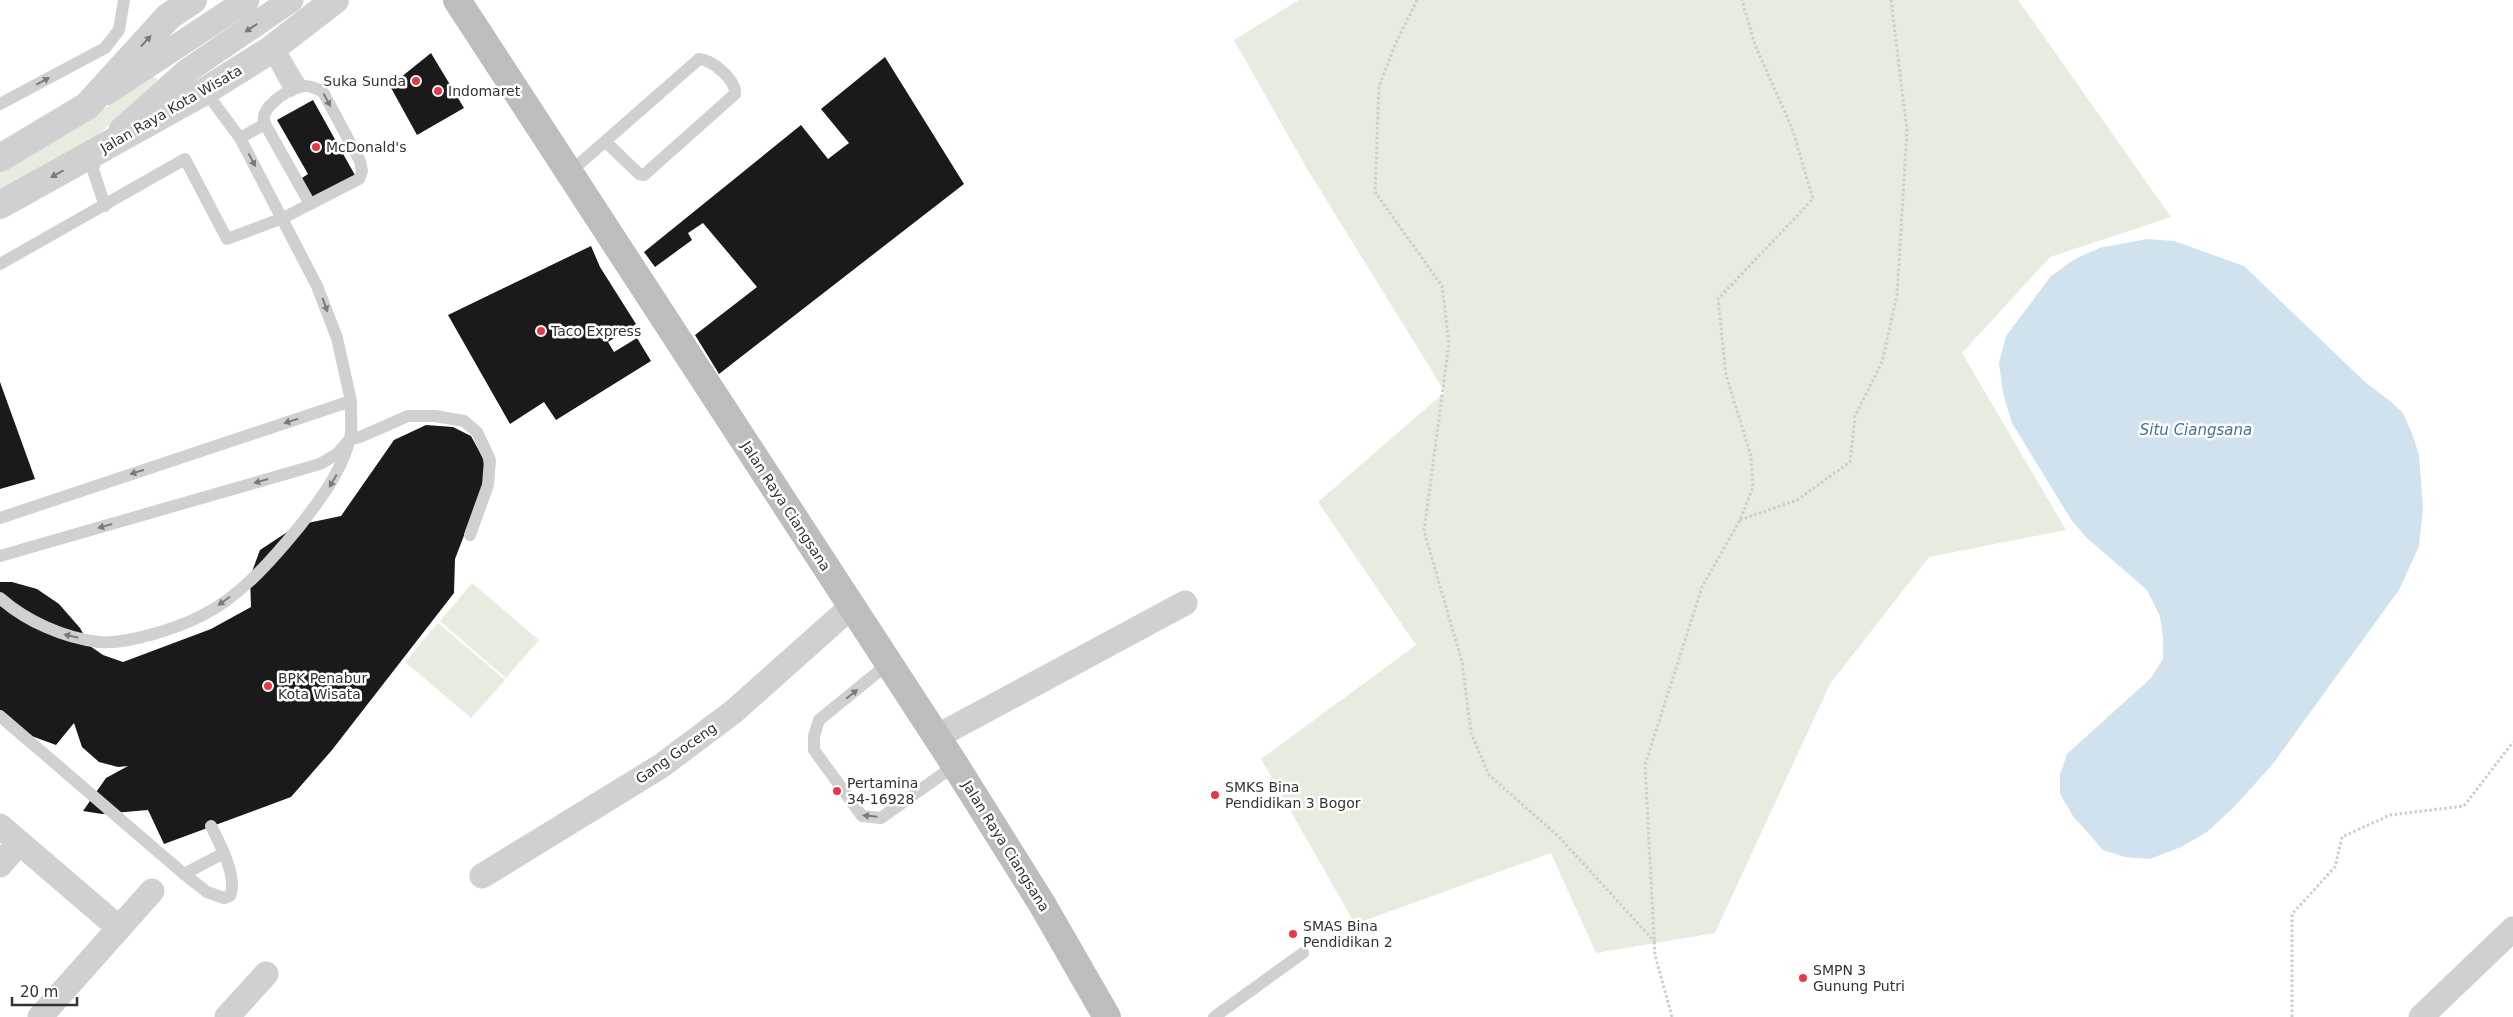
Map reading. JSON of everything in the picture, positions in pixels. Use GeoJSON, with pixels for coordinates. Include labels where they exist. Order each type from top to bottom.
{"type":"FeatureCollection","features":[{"type":"Feature","properties":{"kind":"main road","name":"Jalan Raya Ciangsana"},"geometry":{"type":"LineString","coordinates":[[457,0],[955,766],[1042,904],[1107,1017]]}},
{"type":"Feature","properties":{"kind":"street"},"geometry":{"type":"LineString","coordinates":[[87,106],[168,17],[193,0]]}},
{"type":"Feature","properties":{"kind":"street"},"geometry":{"type":"LineString","coordinates":[[0,158],[87,106],[247,0]]}},
{"type":"Feature","properties":{"kind":"street"},"geometry":{"type":"LineString","coordinates":[[97,153],[187,70],[291,0]]}},
{"type":"Feature","properties":{"kind":"street","name":"Jalan Raya Kota Wisata"},"geometry":{"type":"LineString","coordinates":[[0,205],[97,153],[205,91],[273,48],[335,0]]}},
{"type":"Feature","properties":{"kind":"street"},"geometry":{"type":"LineString","coordinates":[[936,737],[1185,602]]}},
{"type":"Feature","properties":{"kind":"street","name":"Gang Goceng"},"geometry":{"type":"LineString","coordinates":[[482,876],[661,766],[733,712],[851,607]]}},
{"type":"Feature","properties":{"kind":"street"},"geometry":{"type":"LineString","coordinates":[[0,826],[118,928]]}},
{"type":"Feature","properties":{"kind":"street"},"geometry":{"type":"LineString","coordinates":[[0,865],[19,843]]}},
{"type":"Feature","properties":{"kind":"street"},"geometry":{"type":"LineString","coordinates":[[40,1017],[152,891]]}},
{"type":"Feature","properties":{"kind":"street"},"geometry":{"type":"LineString","coordinates":[[2421,1017],[2513,929]]}},
{"type":"Feature","properties":{"kind":"street"},"geometry":{"type":"LineString","coordinates":[[227,1017],[266,974]]}},
{"type":"Feature","properties":{"kind":"lane"},"geometry":{"type":"LineString","coordinates":[[0,104],[105,48],[119,30],[124,0]]}},
{"type":"Feature","properties":{"kind":"lane"},"geometry":{"type":"LineString","coordinates":[[273,48],[296,88]]}},
{"type":"Feature","properties":{"kind":"lane"},"geometry":{"type":"LineString","coordinates":[[570,172],[699,59],[706,59],[735,88],[734,94],[644,175],[639,174],[606,142]]}},
{"type":"Feature","properties":{"kind":"lane"},"geometry":{"type":"LineString","coordinates":[[0,264],[185,159],[227,239],[283,218],[359,179],[362,171],[360,161],[322,92],[315,87],[296,88],[269,106],[264,114],[265,124],[310,204]]}},
{"type":"Feature","properties":{"kind":"lane"},"geometry":{"type":"LineString","coordinates":[[0,598],[13,609],[58,633],[100,642],[152,635],[202,616],[235,594],[276,555],[335,479],[350,439],[351,401],[337,338],[317,286],[283,218],[240,138],[205,91]]}},
{"type":"Feature","properties":{"kind":"lane"},"geometry":{"type":"LineString","coordinates":[[240,138],[265,124]]}},
{"type":"Feature","properties":{"kind":"lane"},"geometry":{"type":"LineString","coordinates":[[97,153],[93,170],[105,206]]}},
{"type":"Feature","properties":{"kind":"lane"},"geometry":{"type":"LineString","coordinates":[[0,518],[351,401]]}},
{"type":"Feature","properties":{"kind":"lane"},"geometry":{"type":"LineString","coordinates":[[0,556],[320,464],[337,454],[350,439],[360,437],[408,416],[435,416],[464,421],[477,432],[490,460],[488,485],[470,535]]}},
{"type":"Feature","properties":{"kind":"lane"},"geometry":{"type":"LineString","coordinates":[[889,663],[819,720],[814,736],[814,750],[862,816],[881,818],[955,766]]}},
{"type":"Feature","properties":{"kind":"lane"},"geometry":{"type":"LineString","coordinates":[[0,716],[184,874],[216,897],[224,898],[230,896],[233,888],[224,853],[211,826]]}},
{"type":"Feature","properties":{"kind":"lane"},"geometry":{"type":"LineString","coordinates":[[184,874],[224,853]]}},
{"type":"Feature","properties":{"kind":"lane"},"geometry":{"type":"LineString","coordinates":[[1214,1017],[1303,953]]}},
{"type":"Feature","properties":{"kind":"path"},"geometry":{"type":"LineString","coordinates":[[1417,0],[1395,45],[1379,86],[1375,192],[1442,286],[1449,343],[1424,531],[1462,662],[1471,733],[1489,775],[1559,837],[1655,942]]}},
{"type":"Feature","properties":{"kind":"path"},"geometry":{"type":"LineString","coordinates":[[1672,1017],[1655,955],[1645,765],[1702,587],[1740,520],[1753,487],[1751,456],[1726,375],[1718,299],[1813,199],[1792,128],[1754,45],[1742,0]]}},
{"type":"Feature","properties":{"kind":"path"},"geometry":{"type":"LineString","coordinates":[[1740,520],[1797,500],[1850,462],[1855,416],[1882,362],[1897,295],[1907,130],[1892,0]]}},
{"type":"Feature","properties":{"kind":"path"},"geometry":{"type":"LineString","coordinates":[[2292,1017],[2292,914],[2335,867],[2342,837],[2390,815],[2464,806],[2513,742]]}},
{"type":"Feature","properties":{"kind":"shaded area"},"geometry":{"type":"Polygon","coordinates":[[[1299,0],[2018,0],[2171,217],[2050,257],[1962,353],[2066,530],[1929,557],[1830,684],[1715,933],[1596,953],[1551,853],[1355,924],[1261,759],[1416,645],[1318,502],[1445,392],[1306,167],[1234,40],[1299,0]]]}},
{"type":"Feature","properties":{"kind":"shaded area"},"geometry":{"type":"Polygon","coordinates":[[[154,76],[158,80],[94,139],[0,192],[0,171],[61,137],[154,76]]]}},
{"type":"Feature","properties":{"kind":"shaded area"},"geometry":{"type":"Polygon","coordinates":[[[472,583],[539,640],[506,678],[440,621],[472,583]]]}},
{"type":"Feature","properties":{"kind":"shaded area"},"geometry":{"type":"Polygon","coordinates":[[[438,623],[505,680],[471,718],[405,662],[438,623]]]}},
{"type":"Feature","properties":{"kind":"water","name":"Situ Ciangsana"},"geometry":{"type":"Polygon","coordinates":[[[2147,239],[2174,241],[2244,266],[2365,382],[2403,413],[2419,455],[2423,508],[2419,546],[2399,590],[2272,765],[2234,807],[2207,832],[2181,847],[2150,859],[2125,857],[2103,850],[2073,816],[2060,794],[2060,775],[2067,754],[2151,678],[2163,659],[2163,637],[2160,616],[2147,590],[2087,538],[2072,521],[2012,423],[2003,393],[1999,363],[2006,336],[2051,276],[2075,259],[2099,248],[2147,239]]]}},
{"type":"Feature","properties":{"kind":"building"},"geometry":{"type":"Polygon","coordinates":[[[431,53],[464,108],[417,135],[390,86],[431,53]]]}},
{"type":"Feature","properties":{"kind":"building"},"geometry":{"type":"Polygon","coordinates":[[[885,57],[964,184],[719,374],[695,335],[757,287],[703,223],[688,233],[692,240],[655,267],[644,252],[801,125],[828,159],[849,143],[821,109],[885,57]]]}},
{"type":"Feature","properties":{"kind":"building","name":"McDonald's"},"geometry":{"type":"Polygon","coordinates":[[[313,100],[356,177],[312,202],[299,180],[308,174],[277,120],[313,100]]]}},
{"type":"Feature","properties":{"kind":"building","name":"Taco Express"},"geometry":{"type":"Polygon","coordinates":[[[591,246],[600,267],[636,324],[608,342],[614,352],[637,338],[651,361],[556,420],[544,402],[510,424],[448,315],[591,246]]]}},
{"type":"Feature","properties":{"kind":"building"},"geometry":{"type":"Polygon","coordinates":[[[0,382],[35,479],[0,489],[0,382]]]}},
{"type":"Feature","properties":{"kind":"building"},"geometry":{"type":"Polygon","coordinates":[[[426,425],[453,427],[471,436],[483,458],[486,478],[455,559],[454,593],[332,750],[291,797],[164,844],[148,810],[102,814],[83,811],[106,778],[128,766],[118,767],[99,762],[82,747],[74,723],[56,745],[7,727],[0,722],[0,582],[12,582],[37,589],[59,604],[80,628],[90,646],[103,655],[123,662],[211,629],[251,607],[250,577],[260,550],[298,525],[341,516],[394,440],[426,425]]]}},
{"type":"Feature","properties":{"kind":"place","name":"Suka Sunda"},"geometry":{"type":"Point","coordinates":[416,81]}},
{"type":"Feature","properties":{"kind":"place","name":"Indomaret"},"geometry":{"type":"Point","coordinates":[438,91]}},
{"type":"Feature","properties":{"kind":"place","name":"McDonald's"},"geometry":{"type":"Point","coordinates":[316,147]}},
{"type":"Feature","properties":{"kind":"place","name":"Taco Express"},"geometry":{"type":"Point","coordinates":[541,331]}},
{"type":"Feature","properties":{"kind":"place","name":"BPK Penabur Kota Wisata"},"geometry":{"type":"Point","coordinates":[268,686]}},
{"type":"Feature","properties":{"kind":"place","name":"Pertamina 34-16928"},"geometry":{"type":"Point","coordinates":[837,791]}},
{"type":"Feature","properties":{"kind":"place","name":"SMKS Bina Pendidikan 3 Bogor"},"geometry":{"type":"Point","coordinates":[1215,795]}},
{"type":"Feature","properties":{"kind":"place","name":"SMAS Bina Pendidikan 2"},"geometry":{"type":"Point","coordinates":[1293,934]}},
{"type":"Feature","properties":{"kind":"place","name":"SMPN 3 Gunung Putri"},"geometry":{"type":"Point","coordinates":[1803,978]}}]}
